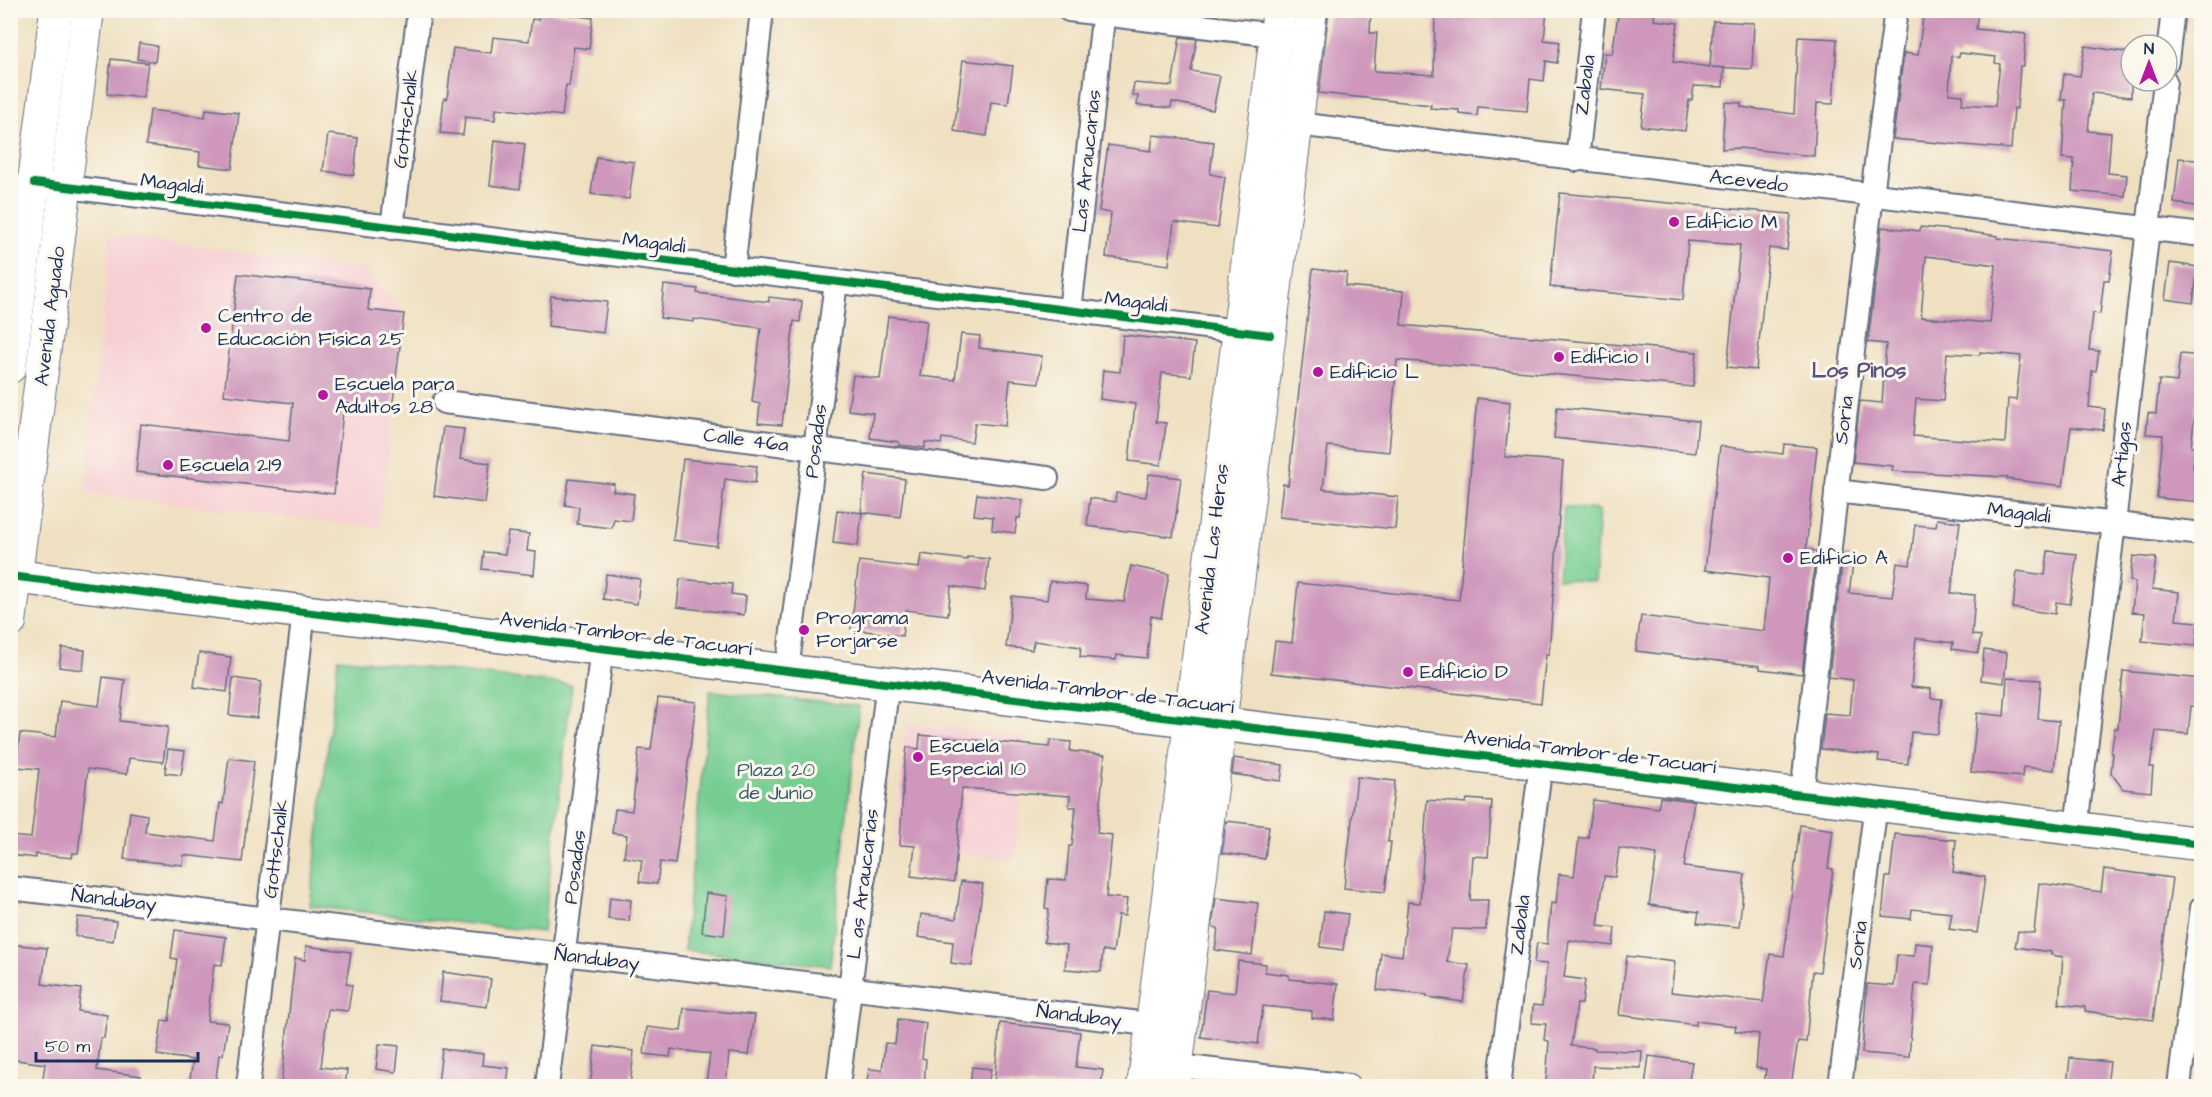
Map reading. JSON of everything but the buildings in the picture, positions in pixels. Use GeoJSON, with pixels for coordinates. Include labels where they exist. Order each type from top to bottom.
{"type":"FeatureCollection","features":[{"type":"Feature","properties":{"kind":"main road","name":"Avenida Aguado"},"geometry":{"type":"LineString","coordinates":[[10,367],[25,190],[56,10]]}},
{"type":"Feature","properties":{"kind":"main road","name":"Avenida Aguado"},"geometry":{"type":"LineString","coordinates":[[10,622],[14,576],[88,10]]}},
{"type":"Feature","properties":{"kind":"main road","name":"Avenida Las Heras"},"geometry":{"type":"LineString","coordinates":[[1175,1076],[1183,1029],[1239,331],[1278,23]]}},
{"type":"Feature","properties":{"kind":"main road","name":"Avenida Las Heras"},"geometry":{"type":"LineString","coordinates":[[1144,1074],[1270,335],[1309,25]]}},
{"type":"Feature","properties":{"kind":"main road","name":"Avenida Tambor de Tacuarí"},"geometry":{"type":"LineString","coordinates":[[14,576],[2202,844]]}},
{"type":"Feature","properties":{"kind":"street","name":"Gottschalk"},"geometry":{"type":"LineString","coordinates":[[392,228],[419,10]]}},
{"type":"Feature","properties":{"kind":"street"},"geometry":{"type":"LineString","coordinates":[[733,270],[762,10]]}},
{"type":"Feature","properties":{"kind":"street"},"geometry":{"type":"LineString","coordinates":[[1069,10],[1309,25]]}},
{"type":"Feature","properties":{"kind":"street","name":"Zabala"},"geometry":{"type":"LineString","coordinates":[[1577,160],[1594,10]]}},
{"type":"Feature","properties":{"kind":"street","name":"Soria"},"geometry":{"type":"LineString","coordinates":[[1802,795],[1871,196],[1896,10]]}},
{"type":"Feature","properties":{"kind":"street"},"geometry":{"type":"LineString","coordinates":[[2170,33],[2173,10]]}},
{"type":"Feature","properties":{"kind":"street","name":"Las Araucarias"},"geometry":{"type":"LineString","coordinates":[[1070,311],[1104,13]]}},
{"type":"Feature","properties":{"kind":"street","name":"Artigas"},"geometry":{"type":"LineString","coordinates":[[2076,827],[2115,524],[2164,93]]}},
{"type":"Feature","properties":{"kind":"street","name":"Acevedo"},"geometry":{"type":"LineString","coordinates":[[1297,124],[2202,235]]}},
{"type":"Feature","properties":{"kind":"street","name":"Magaldi"},"geometry":{"type":"LineString","coordinates":[[25,190],[66,187],[1270,335]]}},
{"type":"Feature","properties":{"kind":"street","name":"Posadas"},"geometry":{"type":"LineString","coordinates":[[787,671],[836,282]]}},
{"type":"Feature","properties":{"kind":"street","name":"Calle 46a"},"geometry":{"type":"LineString","coordinates":[[444,402],[1047,478]]}},
{"type":"Feature","properties":{"kind":"street","name":"Magaldi"},"geometry":{"type":"LineString","coordinates":[[1836,491],[2202,534]]}},
{"type":"Feature","properties":{"kind":"street","name":"Gottschalk"},"geometry":{"type":"LineString","coordinates":[[249,1086],[304,612]]}},
{"type":"Feature","properties":{"kind":"street","name":"Posadas"},"geometry":{"type":"LineString","coordinates":[[547,1086],[602,648]]}},
{"type":"Feature","properties":{"kind":"street","name":"L as Araucarias"},"geometry":{"type":"LineString","coordinates":[[838,1086],[888,682]]}},
{"type":"Feature","properties":{"kind":"street","name":"Zabala"},"geometry":{"type":"LineString","coordinates":[[1499,1086],[1540,763]]}},
{"type":"Feature","properties":{"kind":"street","name":"Soria"},"geometry":{"type":"LineString","coordinates":[[1840,1086],[1876,804]]}},
{"type":"Feature","properties":{"kind":"street","name":"Ñandubay"},"geometry":{"type":"LineString","coordinates":[[10,888],[1183,1029]]}},
{"type":"Feature","properties":{"kind":"street"},"geometry":{"type":"LineString","coordinates":[[2179,1086],[2202,908]]}},
{"type":"Feature","properties":{"kind":"street"},"geometry":{"type":"LineString","coordinates":[[1144,1074],[1349,1086]]}},
{"type":"Feature","properties":{"kind":"shaded area"},"geometry":{"type":"Polygon","coordinates":[[[110,235],[365,269],[404,314],[379,528],[85,493],[110,235]]]}},
{"type":"Feature","properties":{"kind":"shaded area"},"geometry":{"type":"Polygon","coordinates":[[[906,724],[1027,736],[1015,859],[894,847],[906,724]]]}},
{"type":"Feature","properties":{"kind":"green space"},"geometry":{"type":"Polygon","coordinates":[[[1564,507],[1599,510],[1594,582],[1558,579],[1564,507]]]}},
{"type":"Feature","properties":{"kind":"green space"},"geometry":{"type":"Polygon","coordinates":[[[338,658],[572,685],[543,932],[310,906],[338,658]]]}},
{"type":"Feature","properties":{"kind":"green space","name":"Plaza 20 de Junio"},"geometry":{"type":"Polygon","coordinates":[[[710,691],[859,706],[830,966],[684,950],[710,691]]]}},
{"type":"Feature","properties":{"kind":"cycle path"},"geometry":{"type":"LineString","coordinates":[[34,183],[1270,335]]}},
{"type":"Feature","properties":{"kind":"cycle path"},"geometry":{"type":"LineString","coordinates":[[10,576],[2202,844]]}},
{"type":"Feature","properties":{"kind":"place","name":"Edificio M"},"geometry":{"type":"Point","coordinates":[1674,222]}},
{"type":"Feature","properties":{"kind":"place","name":"Centro de Educación Física 25"},"geometry":{"type":"Point","coordinates":[206,328]}},
{"type":"Feature","properties":{"kind":"place","name":"Edificio I"},"geometry":{"type":"Point","coordinates":[1559,357]}},
{"type":"Feature","properties":{"kind":"place","name":"Edificio L"},"geometry":{"type":"Point","coordinates":[1318,372]}},
{"type":"Feature","properties":{"kind":"place","name":"Escuela para Adultos 28"},"geometry":{"type":"Point","coordinates":[323,395]}},
{"type":"Feature","properties":{"kind":"place","name":"Escuela 219"},"geometry":{"type":"Point","coordinates":[168,465]}},
{"type":"Feature","properties":{"kind":"place","name":"Edificio A"},"geometry":{"type":"Point","coordinates":[1788,558]}},
{"type":"Feature","properties":{"kind":"place","name":"Programa Forjarse"},"geometry":{"type":"Point","coordinates":[804,630]}},
{"type":"Feature","properties":{"kind":"place","name":"Edificio D"},"geometry":{"type":"Point","coordinates":[1408,672]}},
{"type":"Feature","properties":{"kind":"place","name":"Escuela Especial 10"},"geometry":{"type":"Point","coordinates":[918,757]}},
{"type":"Feature","properties":{"kind":"district","name":"Los Pinos"},"geometry":{"type":"Point","coordinates":[1859,370]}}]}
